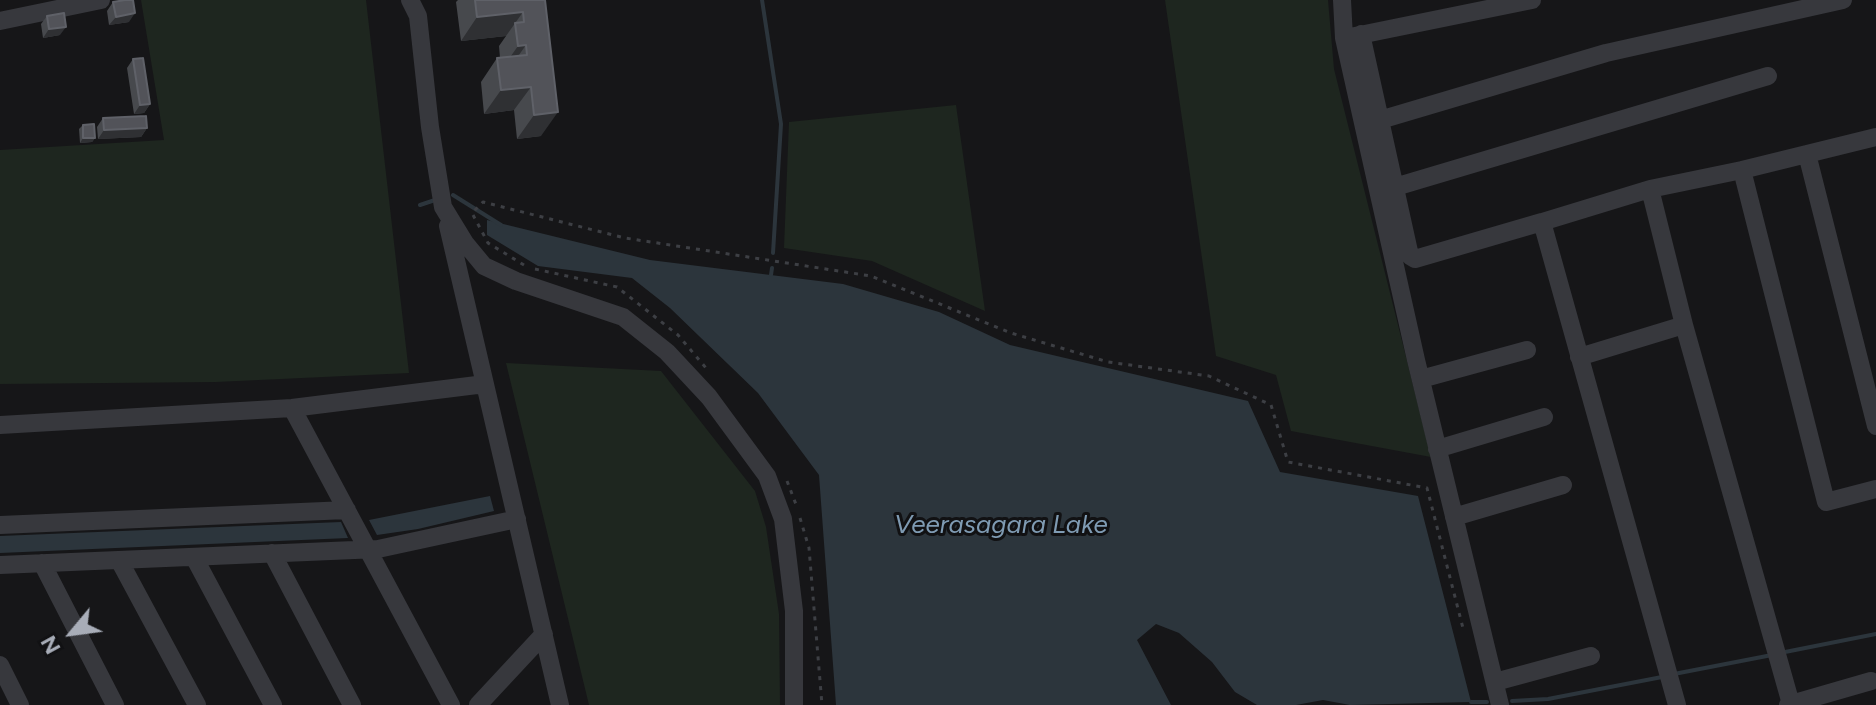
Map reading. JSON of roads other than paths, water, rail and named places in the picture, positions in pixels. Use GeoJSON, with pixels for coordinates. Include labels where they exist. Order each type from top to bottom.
{"type":"FeatureCollection","features":[{"type":"Feature","properties":{"kind":"street"},"geometry":{"type":"LineString","coordinates":[[0,21],[101,0]]}},
{"type":"Feature","properties":{"kind":"street"},"geometry":{"type":"LineString","coordinates":[[410,0],[418,16],[443,207],[560,705]]}},
{"type":"Feature","properties":{"kind":"street"},"geometry":{"type":"LineString","coordinates":[[1342,0],[1380,120],[1413,259],[1650,189],[1876,137]]}},
{"type":"Feature","properties":{"kind":"street"},"geometry":{"type":"LineString","coordinates":[[1352,36],[1532,0]]}},
{"type":"Feature","properties":{"kind":"street"},"geometry":{"type":"LineString","coordinates":[[1380,120],[1606,53],[1843,0]]}},
{"type":"Feature","properties":{"kind":"street"},"geometry":{"type":"LineString","coordinates":[[1352,36],[1421,379],[1500,705]]}},
{"type":"Feature","properties":{"kind":"street"},"geometry":{"type":"LineString","coordinates":[[1395,187],[1768,76]]}},
{"type":"Feature","properties":{"kind":"street"},"geometry":{"type":"LineString","coordinates":[[1807,154],[1876,426]]}},
{"type":"Feature","properties":{"kind":"street"},"geometry":{"type":"LineString","coordinates":[[1742,170],[1826,502],[1876,489]]}},
{"type":"Feature","properties":{"kind":"street"},"geometry":{"type":"LineString","coordinates":[[1650,189],[1684,325],[1790,704],[1871,681]]}},
{"type":"Feature","properties":{"kind":"street"},"geometry":{"type":"LineString","coordinates":[[443,207],[465,243],[484,266],[516,281],[623,317],[667,352],[709,397],[767,476],[783,519],[792,596],[794,705]]}},
{"type":"Feature","properties":{"kind":"street"},"geometry":{"type":"LineString","coordinates":[[1542,222],[1677,705]]}},
{"type":"Feature","properties":{"kind":"street"},"geometry":{"type":"LineString","coordinates":[[1579,357],[1684,325]]}},
{"type":"Feature","properties":{"kind":"street"},"geometry":{"type":"LineString","coordinates":[[1421,379],[1527,350]]}},
{"type":"Feature","properties":{"kind":"street"},"geometry":{"type":"LineString","coordinates":[[0,425],[292,408],[485,384]]}},
{"type":"Feature","properties":{"kind":"street"},"geometry":{"type":"LineString","coordinates":[[292,408],[451,705]]}},
{"type":"Feature","properties":{"kind":"street"},"geometry":{"type":"LineString","coordinates":[[1437,449],[1544,417]]}},
{"type":"Feature","properties":{"kind":"street"},"geometry":{"type":"LineString","coordinates":[[1454,517],[1563,485]]}},
{"type":"Feature","properties":{"kind":"street"},"geometry":{"type":"LineString","coordinates":[[0,525],[349,515]]}},
{"type":"Feature","properties":{"kind":"street"},"geometry":{"type":"LineString","coordinates":[[0,565],[272,553],[365,543],[517,519]]}},
{"type":"Feature","properties":{"kind":"street"},"geometry":{"type":"LineString","coordinates":[[272,553],[352,705]]}},
{"type":"Feature","properties":{"kind":"street"},"geometry":{"type":"LineString","coordinates":[[194,557],[273,705]]}},
{"type":"Feature","properties":{"kind":"street"},"geometry":{"type":"LineString","coordinates":[[119,560],[197,705]]}},
{"type":"Feature","properties":{"kind":"street"},"geometry":{"type":"LineString","coordinates":[[42,563],[115,705]]}},
{"type":"Feature","properties":{"kind":"street"},"geometry":{"type":"LineString","coordinates":[[478,705],[544,634]]}},
{"type":"Feature","properties":{"kind":"street"},"geometry":{"type":"LineString","coordinates":[[1495,682],[1591,656]]}},
{"type":"Feature","properties":{"kind":"street"},"geometry":{"type":"LineString","coordinates":[[0,665],[20,705]]}},
{"type":"Feature","properties":{"kind":"water","name":"Veerasagara Lake"},"geometry":{"type":"Polygon","coordinates":[[[487,220],[650,260],[843,284],[939,312],[1010,345],[1248,401],[1280,472],[1418,496],[1471,702],[1350,705],[1323,700],[1296,705],[1257,705],[1235,692],[1212,662],[1179,633],[1156,624],[1137,640],[1171,705],[836,705],[819,475],[758,393],[670,308],[632,278],[538,266],[487,235],[487,220]]]}},
{"type":"Feature","properties":{"kind":"water"},"geometry":{"type":"Polygon","coordinates":[[[490,496],[494,511],[418,529],[377,535],[369,520],[490,496]]]}},
{"type":"Feature","properties":{"kind":"water"},"geometry":{"type":"Polygon","coordinates":[[[341,522],[348,538],[0,553],[0,536],[341,522]]]}},
{"type":"Feature","properties":{"kind":"waterway"},"geometry":{"type":"LineString","coordinates":[[762,0],[781,124],[773,253]]}},
{"type":"Feature","properties":{"kind":"waterway"},"geometry":{"type":"LineString","coordinates":[[453,195],[501,225]]}},
{"type":"Feature","properties":{"kind":"waterway"},"geometry":{"type":"LineString","coordinates":[[420,205],[435,200]]}},
{"type":"Feature","properties":{"kind":"waterway"},"geometry":{"type":"LineString","coordinates":[[771,275],[772,268]]}},
{"type":"Feature","properties":{"kind":"waterway"},"geometry":{"type":"LineString","coordinates":[[1780,653],[1876,634]]}},
{"type":"Feature","properties":{"kind":"waterway"},"geometry":{"type":"LineString","coordinates":[[1674,674],[1772,655]]}},
{"type":"Feature","properties":{"kind":"waterway"},"geometry":{"type":"LineString","coordinates":[[1512,701],[1548,699],[1662,677]]}},
{"type":"Feature","properties":{"kind":"waterway"},"geometry":{"type":"LineString","coordinates":[[1471,702],[1487,702]]}}]}
